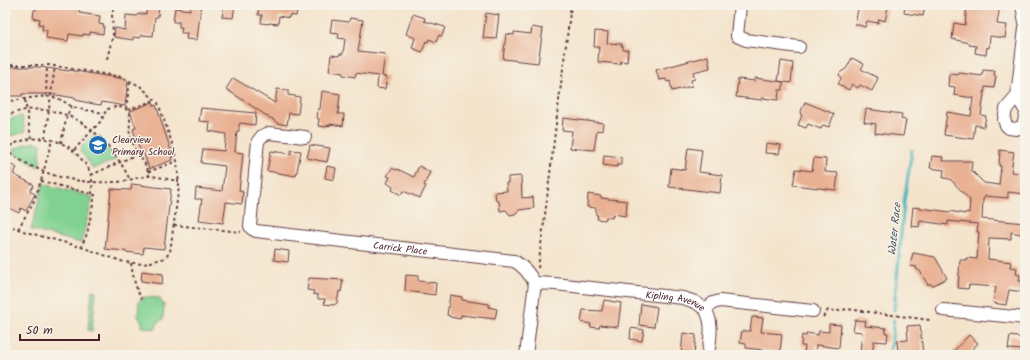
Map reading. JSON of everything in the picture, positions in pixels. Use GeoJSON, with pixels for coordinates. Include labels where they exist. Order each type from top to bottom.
{"type":"FeatureCollection","features":[{"type":"Feature","properties":{"kind":"street"},"geometry":{"type":"LineString","coordinates":[[740,5],[737,36],[746,40],[799,47]]}},
{"type":"Feature","properties":{"kind":"street"},"geometry":{"type":"LineString","coordinates":[[1022,5],[1025,22]]}},
{"type":"Feature","properties":{"kind":"street"},"geometry":{"type":"LineString","coordinates":[[1025,28],[1016,96],[1006,109],[1004,122],[1009,128],[1016,129],[1022,126],[1025,117]]}},
{"type":"Feature","properties":{"kind":"street"},"geometry":{"type":"LineString","coordinates":[[1016,96],[1025,110]]}},
{"type":"Feature","properties":{"kind":"street"},"geometry":{"type":"LineString","coordinates":[[254,230],[250,226],[258,141],[262,136],[269,133],[305,137]]}},
{"type":"Feature","properties":{"kind":"street","name":"Carrick Place"},"geometry":{"type":"LineString","coordinates":[[254,230],[514,260],[526,270],[535,283]]}},
{"type":"Feature","properties":{"kind":"street","name":"Kipling Avenue"},"geometry":{"type":"LineString","coordinates":[[535,283],[683,298],[695,302],[705,308],[720,301],[816,315]]}},
{"type":"Feature","properties":{"kind":"street"},"geometry":{"type":"LineString","coordinates":[[526,355],[535,283]]}},
{"type":"Feature","properties":{"kind":"street"},"geometry":{"type":"LineString","coordinates":[[705,308],[711,322],[708,355]]}},
{"type":"Feature","properties":{"kind":"street"},"geometry":{"type":"LineString","coordinates":[[943,310],[1025,318]]}},
{"type":"Feature","properties":{"kind":"path"},"geometry":{"type":"LineString","coordinates":[[107,59],[113,35],[112,15],[114,5]]}},
{"type":"Feature","properties":{"kind":"path"},"geometry":{"type":"LineString","coordinates":[[535,283],[571,5]]}},
{"type":"Feature","properties":{"kind":"path"},"geometry":{"type":"LineString","coordinates":[[5,65],[55,66],[121,77],[140,86],[155,100],[172,143],[177,161],[179,181],[170,252],[165,258],[144,264],[124,262],[82,247],[13,227]]}},
{"type":"Feature","properties":{"kind":"path"},"geometry":{"type":"LineString","coordinates":[[46,97],[47,66]]}},
{"type":"Feature","properties":{"kind":"path"},"geometry":{"type":"LineString","coordinates":[[45,138],[55,66]]}},
{"type":"Feature","properties":{"kind":"path"},"geometry":{"type":"LineString","coordinates":[[130,81],[127,109],[130,118],[129,132],[138,154],[143,159],[149,176]]}},
{"type":"Feature","properties":{"kind":"path"},"geometry":{"type":"LineString","coordinates":[[5,101],[25,100],[34,96],[51,97],[62,100],[72,106],[105,113]]}},
{"type":"Feature","properties":{"kind":"path"},"geometry":{"type":"LineString","coordinates":[[25,100],[30,138]]}},
{"type":"Feature","properties":{"kind":"path"},"geometry":{"type":"LineString","coordinates":[[73,150],[101,121],[106,110],[112,107],[127,109],[155,100]]}},
{"type":"Feature","properties":{"kind":"path"},"geometry":{"type":"LineString","coordinates":[[61,143],[67,116],[72,106]]}},
{"type":"Feature","properties":{"kind":"path"},"geometry":{"type":"LineString","coordinates":[[5,115],[27,110],[49,111],[79,121],[92,130],[107,144],[121,162],[130,180]]}},
{"type":"Feature","properties":{"kind":"path"},"geometry":{"type":"LineString","coordinates":[[5,134],[11,145]]}},
{"type":"Feature","properties":{"kind":"path"},"geometry":{"type":"LineString","coordinates":[[82,247],[95,195],[92,194],[92,182],[91,175],[84,163],[73,150],[61,143],[45,138],[30,138],[11,145],[5,149],[24,163],[58,177],[92,182],[117,182],[149,176],[179,181]]}},
{"type":"Feature","properties":{"kind":"path"},"geometry":{"type":"LineString","coordinates":[[18,229],[33,203],[41,181],[52,140]]}},
{"type":"Feature","properties":{"kind":"path"},"geometry":{"type":"LineString","coordinates":[[91,175],[138,154]]}},
{"type":"Feature","properties":{"kind":"path"},"geometry":{"type":"LineString","coordinates":[[148,172],[177,161]]}},
{"type":"Feature","properties":{"kind":"path"},"geometry":{"type":"LineString","coordinates":[[41,181],[92,194]]}},
{"type":"Feature","properties":{"kind":"path"},"geometry":{"type":"LineString","coordinates":[[174,225],[244,232],[254,230]]}},
{"type":"Feature","properties":{"kind":"path"},"geometry":{"type":"LineString","coordinates":[[131,263],[138,293],[142,299]]}},
{"type":"Feature","properties":{"kind":"path"},"geometry":{"type":"LineString","coordinates":[[816,315],[828,310],[848,310],[930,320]]}},
{"type":"Feature","properties":{"kind":"green space"},"geometry":{"type":"Polygon","coordinates":[[[22,116],[25,132],[11,136],[5,126],[5,120],[22,116]]]}},
{"type":"Feature","properties":{"kind":"green space"},"geometry":{"type":"Polygon","coordinates":[[[94,134],[107,147],[115,160],[93,169],[79,150],[94,134]]]}},
{"type":"Feature","properties":{"kind":"green space"},"geometry":{"type":"Polygon","coordinates":[[[36,142],[41,144],[40,164],[38,167],[13,152],[14,149],[36,142]]]}},
{"type":"Feature","properties":{"kind":"green space"},"geometry":{"type":"Polygon","coordinates":[[[43,184],[93,197],[81,243],[31,230],[43,184]]]}},
{"type":"Feature","properties":{"kind":"green space"},"geometry":{"type":"Polygon","coordinates":[[[92,290],[96,291],[92,331],[88,330],[92,290]]]}},
{"type":"Feature","properties":{"kind":"green space"},"geometry":{"type":"Polygon","coordinates":[[[145,297],[159,298],[164,305],[163,319],[157,323],[156,329],[142,327],[142,322],[138,316],[139,301],[145,297]]]}},
{"type":"Feature","properties":{"kind":"building"},"geometry":{"type":"Polygon","coordinates":[[[37,5],[80,5],[79,13],[100,16],[99,24],[104,25],[103,34],[90,32],[90,35],[83,34],[83,36],[69,34],[68,41],[46,38],[47,30],[42,30],[43,25],[39,24],[40,19],[33,18],[34,10],[36,10],[37,5]]]}},
{"type":"Feature","properties":{"kind":"building"},"geometry":{"type":"Polygon","coordinates":[[[147,5],[159,5],[158,17],[155,17],[153,36],[141,35],[140,38],[133,37],[133,40],[114,37],[115,28],[125,30],[126,15],[137,16],[138,14],[146,14],[147,5]]]}},
{"type":"Feature","properties":{"kind":"building"},"geometry":{"type":"Polygon","coordinates":[[[190,5],[201,5],[197,40],[186,39],[187,33],[181,33],[182,27],[179,27],[179,22],[173,22],[175,8],[190,10],[190,5]]]}},
{"type":"Feature","properties":{"kind":"building"},"geometry":{"type":"Polygon","coordinates":[[[224,5],[235,5],[233,18],[222,17],[224,5]]]}},
{"type":"Feature","properties":{"kind":"building"},"geometry":{"type":"Polygon","coordinates":[[[259,5],[298,5],[296,16],[289,15],[289,18],[279,16],[278,24],[269,24],[261,23],[262,15],[258,15],[259,5]]]}},
{"type":"Feature","properties":{"kind":"building"},"geometry":{"type":"Polygon","coordinates":[[[859,5],[881,5],[888,7],[885,21],[879,19],[878,23],[867,21],[865,27],[855,24],[859,5]]]}},
{"type":"Feature","properties":{"kind":"building"},"geometry":{"type":"Polygon","coordinates":[[[905,5],[925,6],[923,16],[904,13],[905,5]]]}},
{"type":"Feature","properties":{"kind":"building"},"geometry":{"type":"Polygon","coordinates":[[[967,5],[1000,5],[997,24],[1007,25],[1005,38],[990,36],[989,48],[987,47],[986,55],[975,53],[976,46],[952,39],[954,23],[965,25],[967,5]]]}},
{"type":"Feature","properties":{"kind":"building"},"geometry":{"type":"Polygon","coordinates":[[[486,13],[499,15],[496,39],[483,38],[486,13]]]}},
{"type":"Feature","properties":{"kind":"building"},"geometry":{"type":"Polygon","coordinates":[[[413,14],[425,18],[424,21],[445,27],[442,36],[439,35],[436,42],[429,39],[428,42],[426,41],[422,52],[412,48],[415,38],[406,34],[413,14]]]}},
{"type":"Feature","properties":{"kind":"building"},"geometry":{"type":"Polygon","coordinates":[[[350,18],[363,20],[358,51],[385,54],[382,76],[387,77],[385,89],[377,88],[378,76],[356,73],[355,77],[329,71],[331,55],[339,56],[340,54],[343,54],[345,39],[338,38],[339,34],[330,33],[332,20],[349,22],[350,18]]]}},
{"type":"Feature","properties":{"kind":"building"},"geometry":{"type":"Polygon","coordinates":[[[532,27],[543,29],[538,63],[503,59],[506,34],[514,35],[514,32],[531,34],[532,27]]]}},
{"type":"Feature","properties":{"kind":"building"},"geometry":{"type":"Polygon","coordinates":[[[595,31],[608,32],[607,43],[622,44],[621,46],[623,46],[623,50],[628,50],[627,62],[621,61],[620,64],[598,62],[599,47],[594,47],[595,31]]]}},
{"type":"Feature","properties":{"kind":"building"},"geometry":{"type":"Polygon","coordinates":[[[708,56],[710,68],[693,72],[695,79],[691,80],[692,86],[672,91],[670,81],[667,82],[666,79],[659,80],[656,70],[708,56]]]}},
{"type":"Feature","properties":{"kind":"building"},"geometry":{"type":"Polygon","coordinates":[[[852,58],[864,64],[861,69],[878,78],[872,91],[860,85],[858,88],[852,84],[849,90],[838,84],[841,79],[839,74],[846,69],[852,58]]]}},
{"type":"Feature","properties":{"kind":"building"},"geometry":{"type":"Polygon","coordinates":[[[781,61],[793,63],[791,83],[778,81],[781,61]]]}},
{"type":"Feature","properties":{"kind":"building"},"geometry":{"type":"Polygon","coordinates":[[[5,67],[39,67],[69,70],[125,79],[128,81],[125,106],[102,102],[101,105],[94,104],[75,100],[75,98],[51,94],[22,94],[22,96],[5,96],[5,67]]]}},
{"type":"Feature","properties":{"kind":"building"},"geometry":{"type":"Polygon","coordinates":[[[983,70],[995,71],[994,75],[996,76],[994,88],[985,87],[981,115],[986,116],[984,127],[975,125],[973,139],[944,135],[947,112],[971,116],[973,98],[954,95],[955,87],[948,86],[949,74],[958,75],[959,73],[982,76],[983,70]]]}},
{"type":"Feature","properties":{"kind":"building"},"geometry":{"type":"Polygon","coordinates":[[[233,78],[275,103],[277,89],[288,90],[288,95],[300,97],[298,114],[289,113],[287,125],[277,123],[226,89],[233,78]]]}},
{"type":"Feature","properties":{"kind":"building"},"geometry":{"type":"Polygon","coordinates":[[[755,78],[783,82],[783,90],[779,90],[778,100],[736,97],[738,79],[755,81],[755,78]]]}},
{"type":"Feature","properties":{"kind":"building"},"geometry":{"type":"Polygon","coordinates":[[[322,91],[340,94],[338,114],[344,114],[343,126],[330,124],[330,126],[327,125],[327,127],[318,126],[318,109],[320,109],[322,91]]]}},
{"type":"Feature","properties":{"kind":"building"},"geometry":{"type":"Polygon","coordinates":[[[153,102],[154,106],[156,105],[173,157],[171,157],[172,160],[149,169],[143,151],[141,152],[136,140],[133,129],[136,128],[130,111],[153,102]]]}},
{"type":"Feature","properties":{"kind":"building"},"geometry":{"type":"Polygon","coordinates":[[[805,102],[834,114],[829,127],[823,125],[821,129],[808,124],[806,128],[798,125],[802,115],[800,114],[805,102]]]}},
{"type":"Feature","properties":{"kind":"building"},"geometry":{"type":"Polygon","coordinates":[[[201,108],[256,113],[255,125],[239,124],[235,152],[243,153],[239,191],[243,192],[242,204],[226,202],[223,223],[199,220],[202,199],[195,199],[196,188],[222,191],[225,166],[201,163],[203,149],[224,151],[226,134],[209,131],[210,122],[199,121],[201,108]]]}},
{"type":"Feature","properties":{"kind":"building"},"geometry":{"type":"Polygon","coordinates":[[[866,109],[902,114],[901,119],[906,120],[903,136],[875,133],[876,124],[864,122],[866,109]]]}},
{"type":"Feature","properties":{"kind":"building"},"geometry":{"type":"Polygon","coordinates":[[[563,118],[603,123],[602,131],[597,130],[594,150],[570,148],[572,131],[562,130],[563,118]]]}},
{"type":"Feature","properties":{"kind":"building"},"geometry":{"type":"Polygon","coordinates":[[[766,143],[781,145],[779,154],[765,153],[766,143]]]}},
{"type":"Feature","properties":{"kind":"building"},"geometry":{"type":"Polygon","coordinates":[[[310,145],[330,148],[327,162],[307,158],[310,145]]]}},
{"type":"Feature","properties":{"kind":"building"},"geometry":{"type":"Polygon","coordinates":[[[688,148],[702,150],[699,172],[722,175],[720,193],[669,187],[671,168],[685,170],[688,148]]]}},
{"type":"Feature","properties":{"kind":"building"},"geometry":{"type":"Polygon","coordinates":[[[291,150],[301,151],[296,176],[267,171],[271,151],[291,154],[291,150]]]}},
{"type":"Feature","properties":{"kind":"building"},"geometry":{"type":"Polygon","coordinates":[[[1000,150],[1014,152],[1011,172],[1025,173],[1025,194],[1008,192],[1008,198],[985,196],[983,199],[982,219],[1025,223],[1025,235],[1011,232],[1011,239],[989,238],[988,259],[1011,262],[1010,267],[1017,268],[1016,274],[1020,275],[1019,281],[1025,282],[1023,292],[1009,290],[1006,305],[993,303],[996,287],[969,285],[968,289],[958,288],[960,260],[966,260],[966,258],[977,259],[979,232],[977,232],[978,224],[948,221],[948,225],[920,221],[919,227],[911,226],[913,207],[965,214],[966,212],[969,213],[970,200],[950,179],[943,178],[944,170],[930,168],[932,156],[943,157],[942,161],[972,161],[971,170],[984,183],[999,185],[1001,166],[999,166],[1000,150]]]}},
{"type":"Feature","properties":{"kind":"building"},"geometry":{"type":"Polygon","coordinates":[[[604,155],[621,157],[621,165],[617,165],[617,167],[603,165],[604,155]]]}},
{"type":"Feature","properties":{"kind":"building"},"geometry":{"type":"Polygon","coordinates":[[[814,158],[826,159],[825,172],[838,173],[836,190],[793,185],[796,169],[812,171],[814,158]]]}},
{"type":"Feature","properties":{"kind":"building"},"geometry":{"type":"Polygon","coordinates":[[[5,161],[17,168],[13,174],[34,185],[30,191],[35,194],[26,211],[21,208],[19,213],[5,206],[5,161]]]}},
{"type":"Feature","properties":{"kind":"building"},"geometry":{"type":"Polygon","coordinates":[[[327,166],[336,168],[334,180],[325,178],[327,166]]]}},
{"type":"Feature","properties":{"kind":"building"},"geometry":{"type":"Polygon","coordinates":[[[419,166],[430,172],[424,185],[426,186],[420,198],[403,191],[401,195],[392,190],[393,187],[387,183],[390,177],[387,176],[392,168],[414,177],[419,166]]]}},
{"type":"Feature","properties":{"kind":"building"},"geometry":{"type":"Polygon","coordinates":[[[521,176],[522,198],[533,197],[534,208],[519,210],[515,214],[510,215],[506,210],[500,211],[499,201],[496,201],[495,192],[507,191],[506,183],[508,183],[508,177],[521,176]]]}},
{"type":"Feature","properties":{"kind":"building"},"geometry":{"type":"Polygon","coordinates":[[[132,184],[171,189],[164,249],[144,247],[143,254],[105,249],[111,189],[131,190],[132,184]]]}},
{"type":"Feature","properties":{"kind":"building"},"geometry":{"type":"Polygon","coordinates":[[[588,194],[601,196],[601,198],[627,201],[626,216],[613,214],[612,218],[606,217],[605,220],[597,219],[598,215],[596,215],[596,208],[587,207],[588,194]]]}},
{"type":"Feature","properties":{"kind":"building"},"geometry":{"type":"Polygon","coordinates":[[[275,249],[289,251],[288,262],[274,260],[275,249]]]}},
{"type":"Feature","properties":{"kind":"building"},"geometry":{"type":"Polygon","coordinates":[[[913,253],[935,257],[947,278],[932,286],[930,283],[928,285],[920,271],[916,269],[917,267],[910,266],[913,253]]]}},
{"type":"Feature","properties":{"kind":"building"},"geometry":{"type":"Polygon","coordinates":[[[142,271],[163,274],[162,284],[141,281],[142,271]]]}},
{"type":"Feature","properties":{"kind":"building"},"geometry":{"type":"Polygon","coordinates":[[[406,275],[418,276],[418,281],[436,283],[435,295],[405,291],[406,275]]]}},
{"type":"Feature","properties":{"kind":"building"},"geometry":{"type":"Polygon","coordinates":[[[309,278],[343,280],[337,303],[334,305],[324,304],[325,299],[318,299],[318,295],[313,294],[314,291],[307,290],[309,278]]]}},
{"type":"Feature","properties":{"kind":"building"},"geometry":{"type":"Polygon","coordinates":[[[450,295],[462,297],[462,300],[489,304],[489,307],[497,309],[495,319],[461,315],[460,319],[450,317],[447,315],[450,295]]]}},
{"type":"Feature","properties":{"kind":"building"},"geometry":{"type":"Polygon","coordinates":[[[604,300],[621,303],[618,327],[600,325],[599,328],[590,327],[591,324],[581,322],[583,310],[602,311],[604,300]]]}},
{"type":"Feature","properties":{"kind":"building"},"geometry":{"type":"Polygon","coordinates":[[[641,304],[657,307],[654,327],[639,325],[641,304]]]}},
{"type":"Feature","properties":{"kind":"building"},"geometry":{"type":"Polygon","coordinates":[[[752,317],[763,318],[761,332],[782,334],[780,352],[746,348],[746,344],[740,343],[742,331],[750,331],[752,317]]]}},
{"type":"Feature","properties":{"kind":"building"},"geometry":{"type":"Polygon","coordinates":[[[855,320],[866,321],[865,326],[886,328],[885,333],[888,333],[887,342],[874,341],[872,354],[860,353],[862,332],[853,331],[855,320]]]}},
{"type":"Feature","properties":{"kind":"building"},"geometry":{"type":"Polygon","coordinates":[[[829,324],[841,325],[839,348],[816,345],[815,354],[804,353],[805,346],[801,346],[802,335],[806,336],[807,333],[818,335],[819,331],[829,332],[829,324]]]}},
{"type":"Feature","properties":{"kind":"building"},"geometry":{"type":"Polygon","coordinates":[[[920,325],[923,355],[904,355],[904,351],[898,352],[897,341],[908,340],[907,326],[920,325]]]}},
{"type":"Feature","properties":{"kind":"building"},"geometry":{"type":"Polygon","coordinates":[[[631,328],[644,330],[642,341],[630,339],[631,328]]]}},
{"type":"Feature","properties":{"kind":"building"},"geometry":{"type":"Polygon","coordinates":[[[683,333],[696,335],[694,355],[681,355],[683,333]]]}},
{"type":"Feature","properties":{"kind":"building"},"geometry":{"type":"Polygon","coordinates":[[[969,335],[978,343],[967,355],[950,355],[969,335]]]}},
{"type":"Feature","properties":{"kind":"building"},"geometry":{"type":"Polygon","coordinates":[[[1010,336],[1025,338],[1025,350],[1008,349],[1010,336]]]}},
{"type":"Feature","properties":{"kind":"waterway","name":"Water Race"},"geometry":{"type":"LineString","coordinates":[[894,310],[904,202],[912,150]]}},
{"type":"Feature","properties":{"kind":"waterway","name":"Water Race"},"geometry":{"type":"LineString","coordinates":[[890,355],[894,320]]}},
{"type":"Feature","properties":{"kind":"place","name":"Clearview Primary School"},"geometry":{"type":"Point","coordinates":[98,145]}}]}
